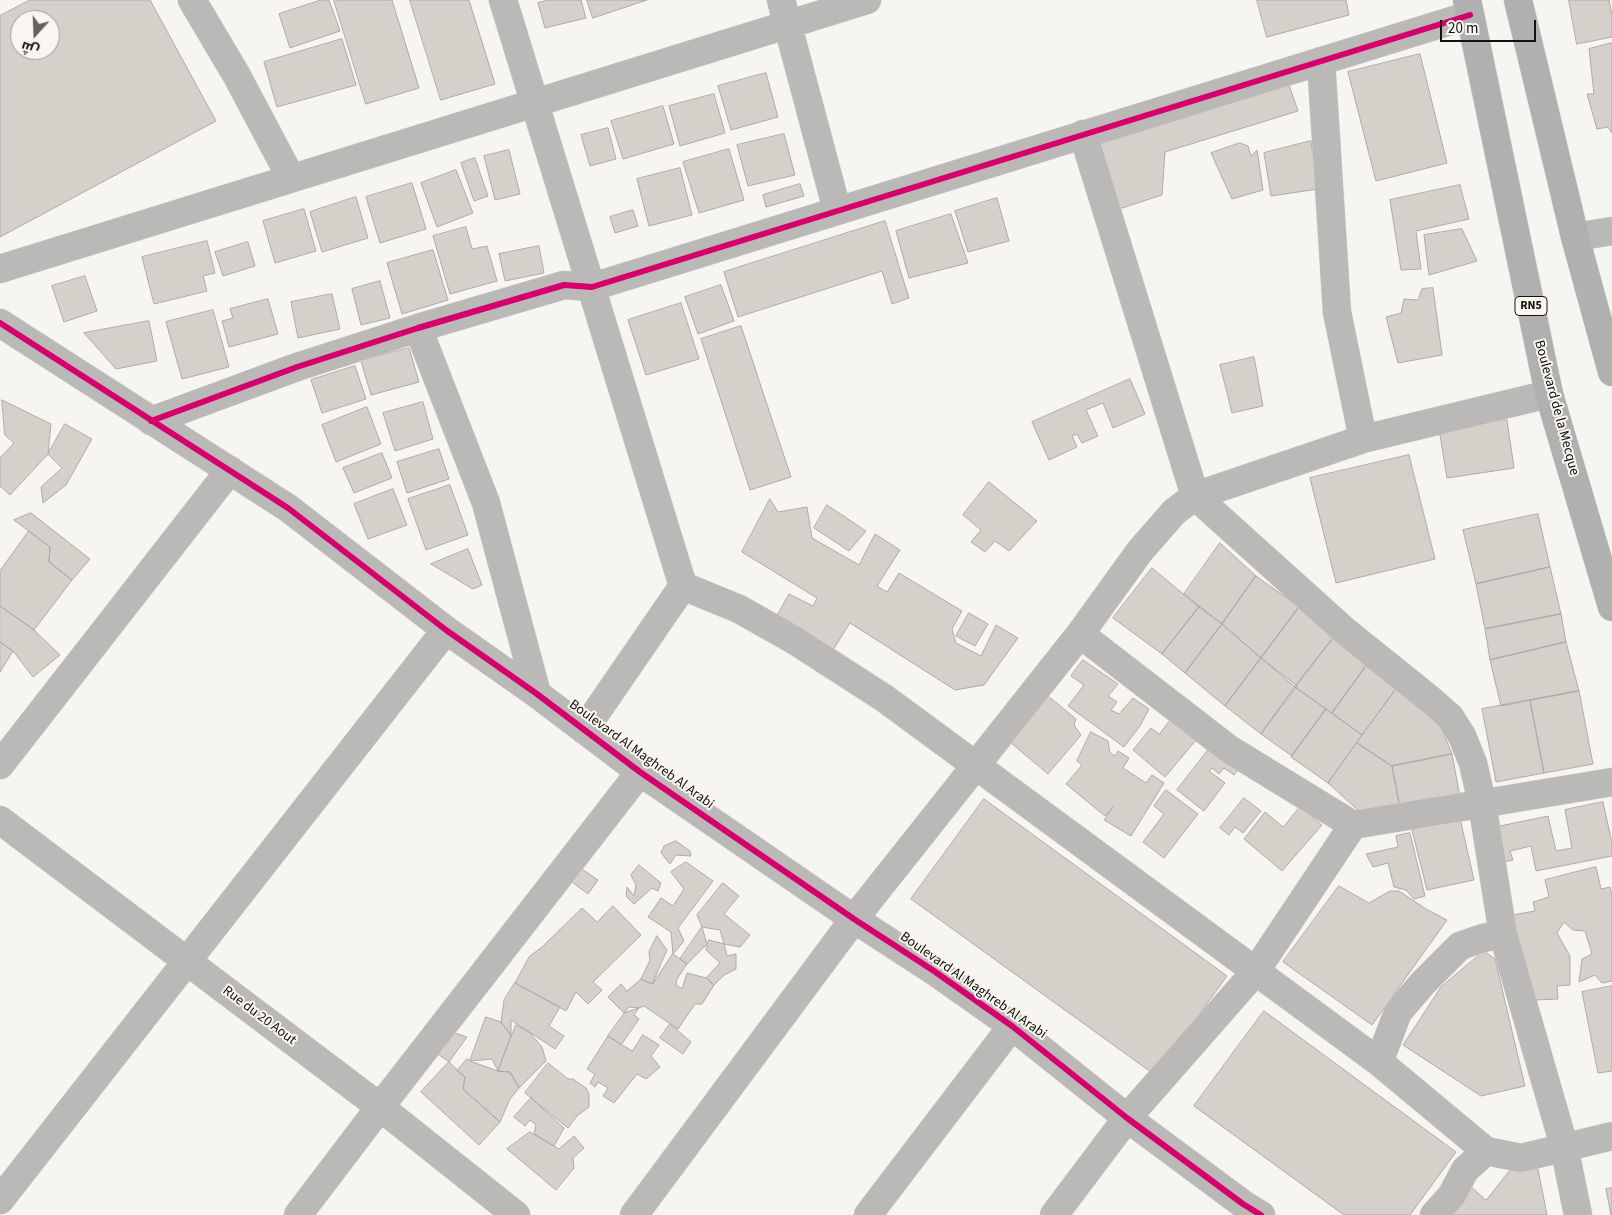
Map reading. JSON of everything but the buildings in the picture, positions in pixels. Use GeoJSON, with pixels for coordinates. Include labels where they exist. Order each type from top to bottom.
{"type":"FeatureCollection","features":[{"type":"Feature","properties":{"kind":"main road"},"geometry":{"type":"LineString","coordinates":[[1518,0],[1575,237],[1606,325],[1612,372]]}},
{"type":"Feature","properties":{"kind":"main road","name":"Boulevard de la Mecque"},"geometry":{"type":"LineString","coordinates":[[1468,7],[1549,394],[1612,607]]}},
{"type":"Feature","properties":{"kind":"street"},"geometry":{"type":"LineString","coordinates":[[192,0],[237,76],[292,178]]}},
{"type":"Feature","properties":{"kind":"street"},"geometry":{"type":"LineString","coordinates":[[503,0],[683,586]]}},
{"type":"Feature","properties":{"kind":"street"},"geometry":{"type":"LineString","coordinates":[[0,268],[535,103],[784,12],[867,0]]}},
{"type":"Feature","properties":{"kind":"street"},"geometry":{"type":"LineString","coordinates":[[151,421],[297,367],[418,328],[564,285],[592,287],[1321,61],[1468,7]]}},
{"type":"Feature","properties":{"kind":"street"},"geometry":{"type":"LineString","coordinates":[[784,12],[837,210]]}},
{"type":"Feature","properties":{"kind":"street"},"geometry":{"type":"LineString","coordinates":[[1321,61],[1336,312],[1363,439]]}},
{"type":"Feature","properties":{"kind":"street"},"geometry":{"type":"LineString","coordinates":[[1083,134],[1194,496],[1345,631],[1450,717],[1462,736],[1473,763],[1482,803],[1503,934],[1564,1146],[1578,1215]]}},
{"type":"Feature","properties":{"kind":"street"},"geometry":{"type":"LineString","coordinates":[[1575,237],[1612,231]]}},
{"type":"Feature","properties":{"kind":"street","name":"Boulevard Al Maghreb Al Arabi"},"geometry":{"type":"LineString","coordinates":[[0,323],[288,508],[446,630],[537,694],[640,772],[1012,1026],[1246,1211]]}},
{"type":"Feature","properties":{"kind":"street"},"geometry":{"type":"LineString","coordinates":[[418,328],[486,503],[537,694]]}},
{"type":"Feature","properties":{"kind":"street"},"geometry":{"type":"LineString","coordinates":[[634,1215],[854,919],[1080,634],[1140,551],[1174,512],[1194,496],[1363,439],[1549,394]]}},
{"type":"Feature","properties":{"kind":"street"},"geometry":{"type":"LineString","coordinates":[[0,765],[230,470]]}},
{"type":"Feature","properties":{"kind":"street"},"geometry":{"type":"LineString","coordinates":[[584,730],[683,586]]}},
{"type":"Feature","properties":{"kind":"street"},"geometry":{"type":"LineString","coordinates":[[683,586],[739,609],[794,640],[884,698],[1379,1062],[1486,1151],[1521,1158],[1564,1146],[1612,1136]]}},
{"type":"Feature","properties":{"kind":"street"},"geometry":{"type":"LineString","coordinates":[[0,1200],[446,630]]}},
{"type":"Feature","properties":{"kind":"street"},"geometry":{"type":"LineString","coordinates":[[1080,634],[1229,749],[1353,825],[1612,782]]}},
{"type":"Feature","properties":{"kind":"street"},"geometry":{"type":"LineString","coordinates":[[298,1215],[640,772]]}},
{"type":"Feature","properties":{"kind":"street","name":"Rue du 20 Aout"},"geometry":{"type":"LineString","coordinates":[[0,820],[380,1108],[516,1215]]}},
{"type":"Feature","properties":{"kind":"street"},"geometry":{"type":"LineString","coordinates":[[1054,1215],[1126,1118],[1255,972],[1353,825]]}},
{"type":"Feature","properties":{"kind":"street"},"geometry":{"type":"LineString","coordinates":[[1379,1062],[1398,1012],[1423,983],[1460,946],[1483,938],[1503,934]]}},
{"type":"Feature","properties":{"kind":"street"},"geometry":{"type":"LineString","coordinates":[[868,1215],[1012,1026]]}},
{"type":"Feature","properties":{"kind":"street"},"geometry":{"type":"LineString","coordinates":[[1434,1215],[1452,1196],[1465,1170],[1486,1151]]}},
{"type":"Feature","properties":{"kind":"cycle path"},"geometry":{"type":"LineString","coordinates":[[151,421],[297,367],[418,328],[564,285],[592,287],[1470,15]]}},
{"type":"Feature","properties":{"kind":"cycle path"},"geometry":{"type":"LineString","coordinates":[[0,323],[288,508],[446,630],[537,694],[640,772],[1012,1026],[1127,1118],[1243,1204],[1261,1215]]}}]}
